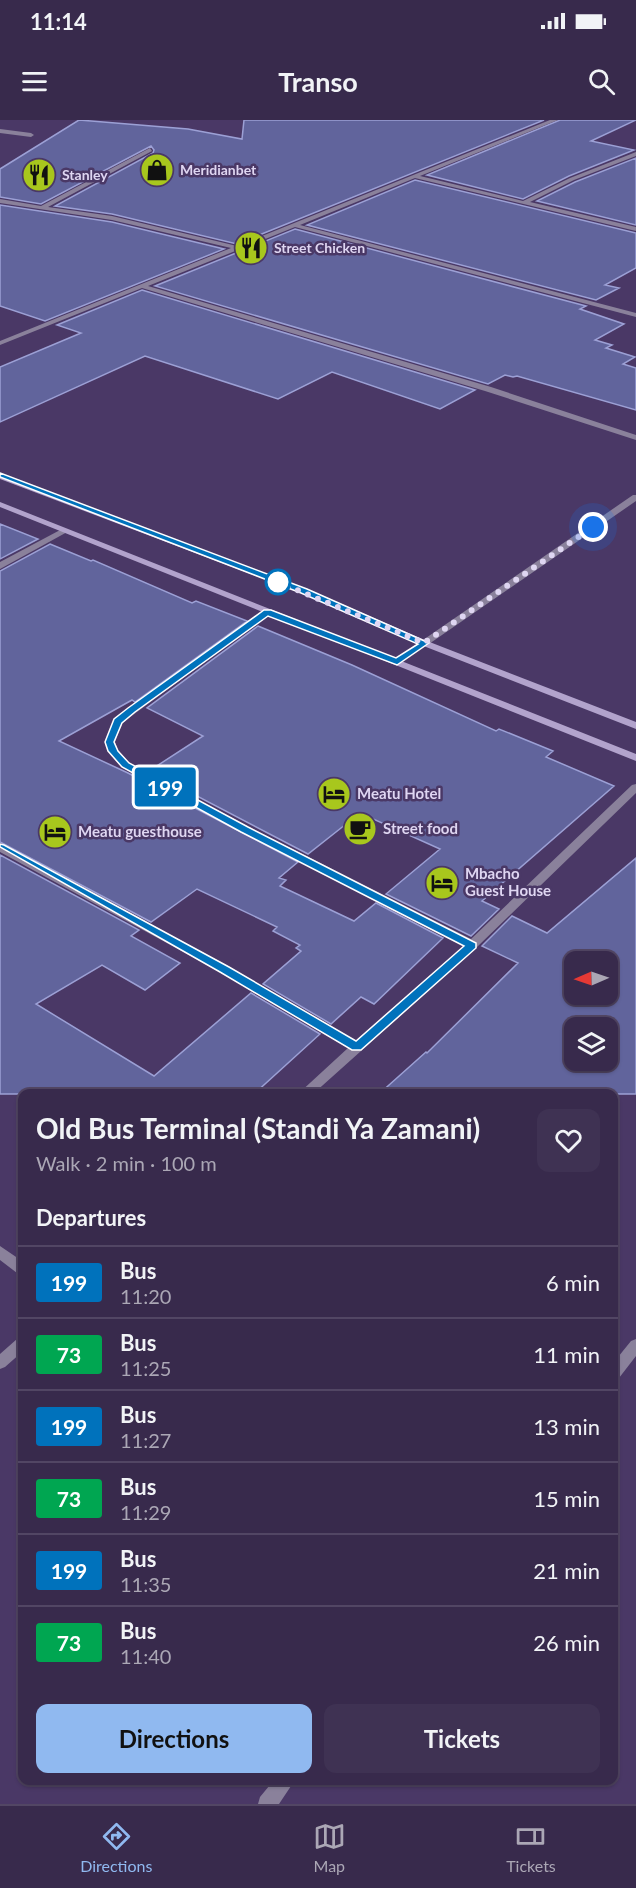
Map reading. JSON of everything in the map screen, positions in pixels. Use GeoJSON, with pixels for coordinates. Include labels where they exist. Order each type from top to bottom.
{"type":"FeatureCollection","features":[{"type":"Feature","properties":{"kind":"main road"},"geometry":{"type":"LineString","coordinates":[[0,476],[304,591],[424,643],[636,726]]}},
{"type":"Feature","properties":{"kind":"main road"},"geometry":{"type":"LineString","coordinates":[[0,504],[636,758]]}},
{"type":"Feature","properties":{"kind":"street"},"geometry":{"type":"LineString","coordinates":[[0,343],[555,120]]}},
{"type":"Feature","properties":{"kind":"street"},"geometry":{"type":"LineString","coordinates":[[0,131],[31,135]]}},
{"type":"Feature","properties":{"kind":"street"},"geometry":{"type":"LineString","coordinates":[[43,207],[150,150]]}},
{"type":"Feature","properties":{"kind":"street"},"geometry":{"type":"LineString","coordinates":[[525,202],[572,179],[636,154]]}},
{"type":"Feature","properties":{"kind":"street"},"geometry":{"type":"LineString","coordinates":[[627,157],[636,159]]}},
{"type":"Feature","properties":{"kind":"street"},"geometry":{"type":"LineString","coordinates":[[417,177],[636,228]]}},
{"type":"Feature","properties":{"kind":"street"},"geometry":{"type":"LineString","coordinates":[[0,201],[151,226],[239,248]]}},
{"type":"Feature","properties":{"kind":"street"},"geometry":{"type":"LineString","coordinates":[[295,225],[636,315]]}},
{"type":"Feature","properties":{"kind":"street"},"geometry":{"type":"LineString","coordinates":[[142,286],[488,389],[636,438]]}},
{"type":"Feature","properties":{"kind":"street"},"geometry":{"type":"LineString","coordinates":[[397,662],[636,497]]}},
{"type":"Feature","properties":{"kind":"street"},"geometry":{"type":"LineString","coordinates":[[0,566],[65,531]]}},
{"type":"Feature","properties":{"kind":"street"},"geometry":{"type":"LineString","coordinates":[[267,612],[118,722],[110,742],[113,751],[125,765],[245,830],[472,945]]}},
{"type":"Feature","properties":{"kind":"street"},"geometry":{"type":"LineString","coordinates":[[310,1089],[472,945],[636,788]]}},
{"type":"Feature","properties":{"kind":"street"},"geometry":{"type":"LineString","coordinates":[[0,847],[214,964],[356,1047]]}},
{"type":"Feature","properties":{"kind":"street"},"geometry":{"type":"LineString","coordinates":[[0,1252],[18,1266]]}},
{"type":"Feature","properties":{"kind":"street"},"geometry":{"type":"LineString","coordinates":[[618,1368],[636,1345]]}},
{"type":"Feature","properties":{"kind":"street"},"geometry":{"type":"LineString","coordinates":[[0,1363],[18,1347]]}},
{"type":"Feature","properties":{"kind":"street"},"geometry":{"type":"LineString","coordinates":[[267,1804],[282,1785]]}},
{"type":"Feature","properties":{"kind":"building"},"geometry":{"type":"Polygon","coordinates":[[[79,120],[188,129],[242,139],[244,120],[544,120],[237,244],[112,214],[55,206],[153,153],[151,146],[41,204],[0,197],[0,169],[79,120]]]}},
{"type":"Feature","properties":{"kind":"building"},"geometry":{"type":"Polygon","coordinates":[[[560,120],[636,120],[591,141],[634,150],[569,176],[523,199],[427,175],[560,120]]]}},
{"type":"Feature","properties":{"kind":"building"},"geometry":{"type":"Polygon","coordinates":[[[636,158],[636,225],[537,201],[575,182],[636,158]]]}},
{"type":"Feature","properties":{"kind":"building"},"geometry":{"type":"Polygon","coordinates":[[[415,180],[636,233],[636,268],[605,285],[619,288],[596,300],[307,225],[415,180]]]}},
{"type":"Feature","properties":{"kind":"building"},"geometry":{"type":"Polygon","coordinates":[[[0,205],[112,222],[224,249],[45,321],[0,306],[0,205]]]}},
{"type":"Feature","properties":{"kind":"building"},"geometry":{"type":"Polygon","coordinates":[[[295,229],[586,306],[580,309],[624,324],[595,340],[612,345],[606,348],[635,357],[623,364],[636,368],[636,410],[517,376],[505,375],[488,384],[155,286],[295,229]]]}},
{"type":"Feature","properties":{"kind":"building"},"geometry":{"type":"Polygon","coordinates":[[[142,290],[475,390],[440,409],[332,372],[278,399],[145,356],[0,422],[0,367],[81,333],[57,325],[142,290]]]}},
{"type":"Feature","properties":{"kind":"building"},"geometry":{"type":"Polygon","coordinates":[[[0,524],[38,539],[0,559],[0,524]]]}},
{"type":"Feature","properties":{"kind":"building"},"geometry":{"type":"Polygon","coordinates":[[[50,544],[192,603],[196,601],[247,621],[135,702],[132,700],[59,741],[128,773],[298,862],[279,878],[286,880],[280,886],[354,921],[376,903],[443,938],[374,1004],[361,997],[331,1024],[263,984],[301,951],[296,948],[300,945],[273,931],[277,927],[197,889],[151,922],[0,842],[0,571],[50,544]]]}},
{"type":"Feature","properties":{"kind":"building"},"geometry":{"type":"Polygon","coordinates":[[[258,626],[352,665],[496,731],[499,729],[553,751],[546,757],[614,786],[482,901],[499,909],[471,936],[386,894],[440,849],[360,813],[308,854],[149,771],[203,736],[147,708],[258,626]]]}},
{"type":"Feature","properties":{"kind":"building"},"geometry":{"type":"Polygon","coordinates":[[[0,855],[139,930],[131,936],[180,963],[145,990],[102,965],[36,1004],[154,1076],[251,993],[320,1034],[260,1089],[18,1089],[18,1094],[0,1094],[0,855]]]}},
{"type":"Feature","properties":{"kind":"building"},"geometry":{"type":"Polygon","coordinates":[[[636,858],[636,1094],[618,1094],[618,1089],[385,1089],[427,1053],[518,963],[482,946],[512,916],[547,933],[636,858]]]}},
{"type":"Feature","properties":{"kind":"bus line","name":"199"},"geometry":{"type":"LineString","coordinates":[[0,476],[304,591],[424,643],[397,662],[267,612],[131,710],[118,722],[110,742],[113,751],[125,765],[245,830],[472,945],[356,1047],[224,969],[0,847]]}},
{"type":"Feature","properties":{"kind":"place","name":"Meridianbet"},"geometry":{"type":"Point","coordinates":[157,170]}},
{"type":"Feature","properties":{"kind":"place","name":"Stanley"},"geometry":{"type":"Point","coordinates":[39,175]}},
{"type":"Feature","properties":{"kind":"place","name":"Street Chicken"},"geometry":{"type":"Point","coordinates":[251,248]}},
{"type":"Feature","properties":{"kind":"place","name":"Meatu Hotel"},"geometry":{"type":"Point","coordinates":[334,794]}},
{"type":"Feature","properties":{"kind":"place","name":"Street food"},"geometry":{"type":"Point","coordinates":[360,829]}},
{"type":"Feature","properties":{"kind":"place","name":"Meatu guesthouse"},"geometry":{"type":"Point","coordinates":[55,832]}},
{"type":"Feature","properties":{"kind":"place","name":"Mbacho Guest House"},"geometry":{"type":"Point","coordinates":[442,883]}},
{"type":"Feature","properties":{"kind":"route"},"geometry":{"type":"LineString","coordinates":[[278,582],[424,643],[593,527]]}}]}
